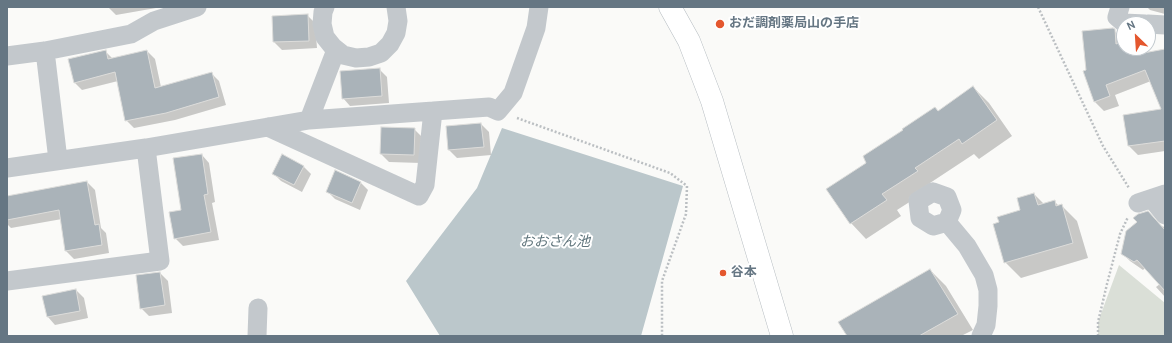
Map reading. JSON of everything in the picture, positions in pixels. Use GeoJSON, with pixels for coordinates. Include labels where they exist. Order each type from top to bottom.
{"type":"FeatureCollection","features":[{"type":"Feature","properties":{"kind":"street"},"geometry":{"type":"LineString","coordinates":[[7,56],[45,51],[130,34],[155,14],[197,7]]}},
{"type":"Feature","properties":{"kind":"street"},"geometry":{"type":"LineString","coordinates":[[325,7],[322,24],[325,37],[332,47],[343,55],[356,58],[369,57],[381,52],[390,44],[396,33],[398,21],[396,7]]}},
{"type":"Feature","properties":{"kind":"street"},"geometry":{"type":"LineString","coordinates":[[7,168],[146,148],[309,120],[489,107],[498,111],[513,93],[536,28],[539,7]]}},
{"type":"Feature","properties":{"kind":"street"},"geometry":{"type":"LineString","coordinates":[[670,7],[689,41],[712,101],[782,336]]}},
{"type":"Feature","properties":{"kind":"street"},"geometry":{"type":"LineString","coordinates":[[309,120],[336,50]]}},
{"type":"Feature","properties":{"kind":"street"},"geometry":{"type":"LineString","coordinates":[[45,51],[58,160]]}},
{"type":"Feature","properties":{"kind":"street"},"geometry":{"type":"LineString","coordinates":[[268,127],[419,196],[425,185],[433,111]]}},
{"type":"Feature","properties":{"kind":"street"},"geometry":{"type":"LineString","coordinates":[[7,280],[160,261],[146,148]]}},
{"type":"Feature","properties":{"kind":"street"},"geometry":{"type":"LineString","coordinates":[[1151,199],[1165,215]]}},
{"type":"Feature","properties":{"kind":"street"},"geometry":{"type":"LineString","coordinates":[[947,222],[967,246],[984,275],[988,290],[988,306],[986,325],[981,336]]}},
{"type":"Feature","properties":{"kind":"street"},"geometry":{"type":"LineString","coordinates":[[257,336],[258,308]]}},
{"type":"Feature","properties":{"kind":"path"},"geometry":{"type":"LineString","coordinates":[[1038,7],[1103,146],[1151,199],[1129,214],[1120,234],[1098,322],[1098,336]]}},
{"type":"Feature","properties":{"kind":"path"},"geometry":{"type":"LineString","coordinates":[[498,111],[670,173],[688,186],[686,214],[662,281],[662,336]]}},
{"type":"Feature","properties":{"kind":"shaded area"},"geometry":{"type":"Polygon","coordinates":[[[1119,265],[1165,303],[1165,336],[1098,336],[1098,322],[1119,265]]]}},
{"type":"Feature","properties":{"kind":"water","name":"おおさん池"},"geometry":{"type":"Polygon","coordinates":[[[502,128],[683,186],[641,336],[440,336],[406,281],[477,188],[502,128]]]}},
{"type":"Feature","properties":{"kind":"building"},"geometry":{"type":"Polygon","coordinates":[[[308,14],[309,41],[273,42],[272,16],[308,14]]]}},
{"type":"Feature","properties":{"kind":"building"},"geometry":{"type":"Polygon","coordinates":[[[1115,29],[1116,56],[1156,56],[1156,51],[1165,49],[1165,141],[1128,146],[1123,115],[1161,109],[1145,70],[1106,85],[1110,96],[1094,102],[1083,71],[1086,70],[1082,31],[1115,29]]]}},
{"type":"Feature","properties":{"kind":"building"},"geometry":{"type":"Polygon","coordinates":[[[106,50],[108,59],[147,50],[155,88],[212,72],[219,97],[166,113],[125,121],[115,72],[74,83],[68,59],[106,50]]]}},
{"type":"Feature","properties":{"kind":"building"},"geometry":{"type":"Polygon","coordinates":[[[380,68],[382,96],[342,99],[340,71],[380,68]]]}},
{"type":"Feature","properties":{"kind":"building"},"geometry":{"type":"Polygon","coordinates":[[[973,86],[997,120],[962,144],[959,139],[915,168],[918,171],[882,194],[887,200],[850,224],[826,189],[866,163],[863,156],[935,107],[938,111],[973,86]]]}},
{"type":"Feature","properties":{"kind":"building"},"geometry":{"type":"Polygon","coordinates":[[[481,123],[484,147],[448,150],[446,126],[481,123]]]}},
{"type":"Feature","properties":{"kind":"building"},"geometry":{"type":"Polygon","coordinates":[[[381,127],[415,128],[414,155],[380,154],[381,127]]]}},
{"type":"Feature","properties":{"kind":"building"},"geometry":{"type":"Polygon","coordinates":[[[202,154],[208,194],[204,195],[211,232],[174,239],[169,212],[181,210],[173,158],[202,154]]]}},
{"type":"Feature","properties":{"kind":"building"},"geometry":{"type":"Polygon","coordinates":[[[282,154],[304,166],[294,185],[272,174],[282,154]]]}},
{"type":"Feature","properties":{"kind":"building"},"geometry":{"type":"Polygon","coordinates":[[[335,170],[361,182],[352,203],[326,192],[335,170]]]}},
{"type":"Feature","properties":{"kind":"building"},"geometry":{"type":"Polygon","coordinates":[[[87,181],[95,225],[99,224],[102,245],[65,251],[59,210],[7,220],[7,196],[87,181]]]}},
{"type":"Feature","properties":{"kind":"building"},"geometry":{"type":"Polygon","coordinates":[[[1034,193],[1038,205],[1055,200],[1056,206],[1062,204],[1073,243],[1004,263],[993,224],[999,222],[997,217],[1020,210],[1017,198],[1034,193]]]}},
{"type":"Feature","properties":{"kind":"building"},"geometry":{"type":"Polygon","coordinates":[[[1148,211],[1165,230],[1165,291],[1137,260],[1134,262],[1121,254],[1126,231],[1137,222],[1133,218],[1138,214],[1148,211]]]}},
{"type":"Feature","properties":{"kind":"building"},"geometry":{"type":"Polygon","coordinates":[[[930,269],[958,314],[919,336],[847,336],[838,322],[930,269]]]}},
{"type":"Feature","properties":{"kind":"building"},"geometry":{"type":"Polygon","coordinates":[[[160,272],[165,305],[140,309],[136,275],[160,272]]]}},
{"type":"Feature","properties":{"kind":"building"},"geometry":{"type":"Polygon","coordinates":[[[76,289],[80,311],[47,317],[42,296],[76,289]]]}},
{"type":"Feature","properties":{"kind":"place","name":"おだ調剤薬局山の手店"},"geometry":{"type":"Point","coordinates":[720,24]}},
{"type":"Feature","properties":{"kind":"place","name":"谷本"},"geometry":{"type":"Point","coordinates":[723,273]}}]}
